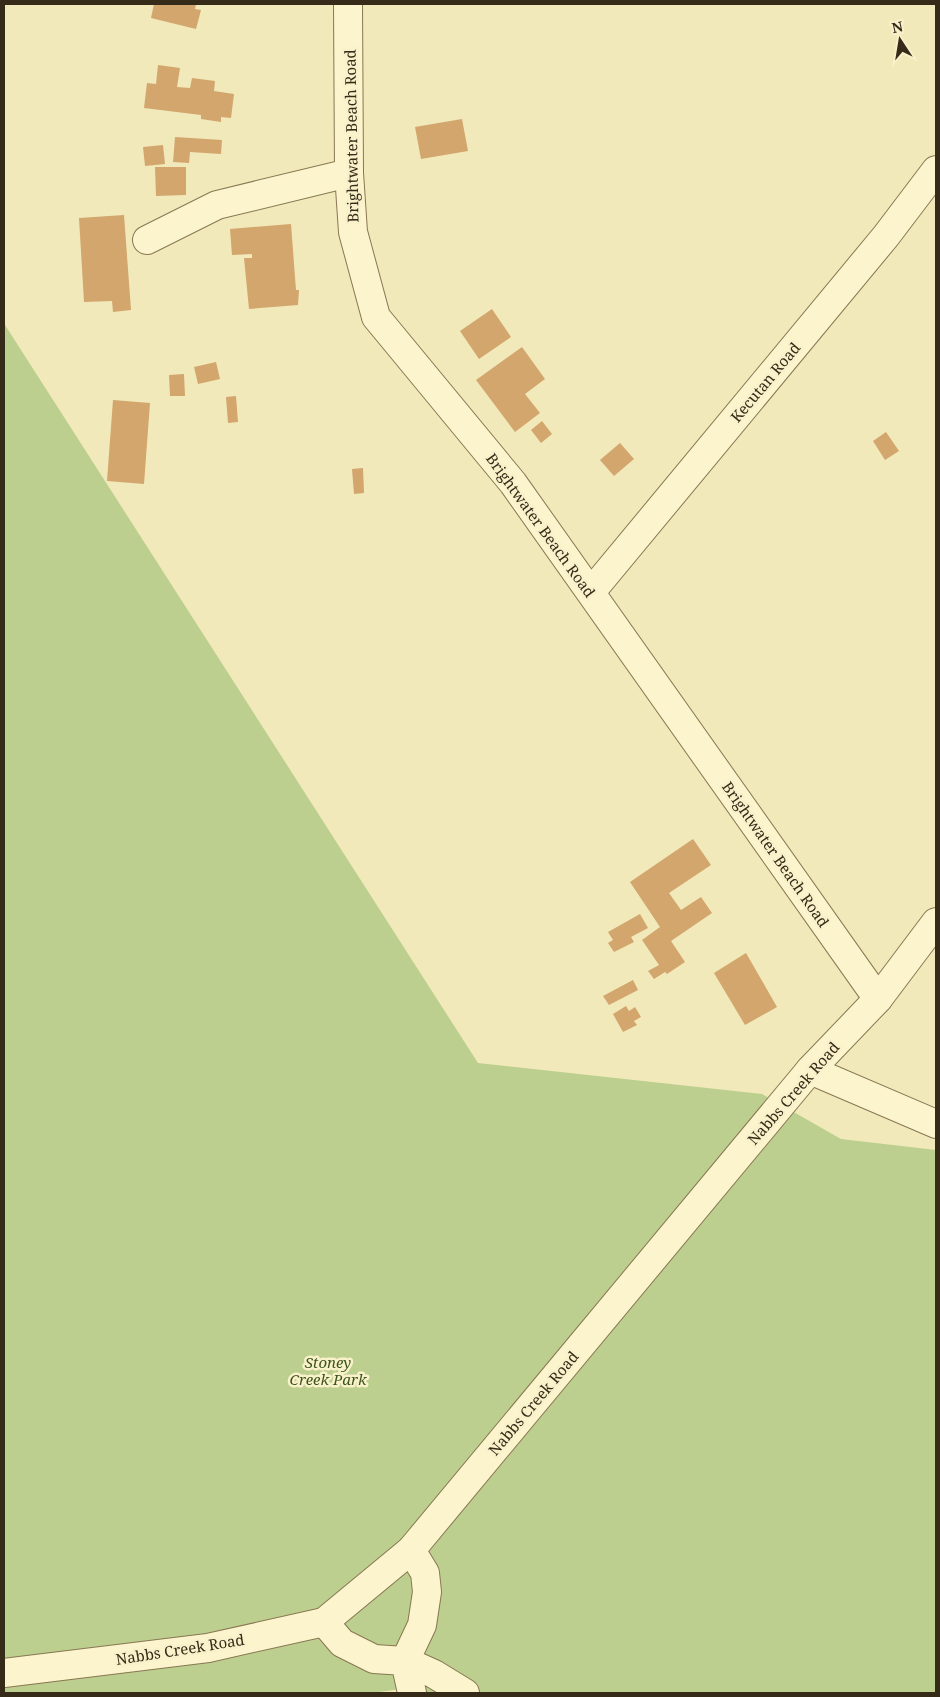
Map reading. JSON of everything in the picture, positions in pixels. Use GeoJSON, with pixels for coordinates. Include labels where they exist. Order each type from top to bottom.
{"type":"FeatureCollection","features":[{"type":"Feature","properties":{"kind":"street","name":"Brightwater Beach Road"},"geometry":{"type":"LineString","coordinates":[[348,4],[349,173],[353,232],[376,317],[513,483],[878,999]]}},
{"type":"Feature","properties":{"kind":"street","name":"Kecutan Road"},"geometry":{"type":"LineString","coordinates":[[591,592],[886,236],[936,170]]}},
{"type":"Feature","properties":{"kind":"street"},"geometry":{"type":"LineString","coordinates":[[146,240],[217,205],[349,173]]}},
{"type":"Feature","properties":{"kind":"street","name":"Nabbs Creek Road"},"geometry":{"type":"LineString","coordinates":[[4,1673],[208,1648],[324,1622],[411,1550],[810,1070],[878,999],[936,922]]}},
{"type":"Feature","properties":{"kind":"street"},"geometry":{"type":"LineString","coordinates":[[810,1070],[936,1124]]}},
{"type":"Feature","properties":{"kind":"street"},"geometry":{"type":"LineString","coordinates":[[411,1550],[425,1573],[426,1592],[422,1625],[405,1661],[412,1693]]}},
{"type":"Feature","properties":{"kind":"street"},"geometry":{"type":"LineString","coordinates":[[324,1622],[342,1643],[374,1659],[405,1661],[434,1674],[465,1693]]}},
{"type":"Feature","properties":{"kind":"green space","name":"Stoney Creek Park"},"geometry":{"type":"Polygon","coordinates":[[[4,65],[5,325],[478,1063],[762,1094],[841,1139],[936,1150],[936,1693],[427,1693],[417,1687],[371,1693],[4,1693],[4,65]]]}},
{"type":"Feature","properties":{"kind":"building"},"geometry":{"type":"Polygon","coordinates":[[[154,4],[196,4],[195,9],[201,10],[196,29],[151,18],[154,4]]]}},
{"type":"Feature","properties":{"kind":"building"},"geometry":{"type":"Polygon","coordinates":[[[158,65],[180,68],[177,87],[190,88],[192,78],[215,81],[214,91],[234,94],[231,118],[221,117],[221,122],[201,119],[201,115],[144,108],[147,83],[156,84],[158,65]]]}},
{"type":"Feature","properties":{"kind":"building"},"geometry":{"type":"Polygon","coordinates":[[[462,119],[468,151],[421,159],[415,127],[462,119]]]}},
{"type":"Feature","properties":{"kind":"building"},"geometry":{"type":"Polygon","coordinates":[[[175,137],[222,140],[221,154],[190,152],[189,163],[173,162],[175,137]]]}},
{"type":"Feature","properties":{"kind":"building"},"geometry":{"type":"Polygon","coordinates":[[[163,145],[165,164],[145,166],[143,147],[163,145]]]}},
{"type":"Feature","properties":{"kind":"building"},"geometry":{"type":"Polygon","coordinates":[[[155,167],[186,167],[186,195],[156,196],[155,167]]]}},
{"type":"Feature","properties":{"kind":"building"},"geometry":{"type":"Polygon","coordinates":[[[124,215],[131,310],[113,312],[112,301],[84,302],[79,218],[124,215]]]}},
{"type":"Feature","properties":{"kind":"building"},"geometry":{"type":"Polygon","coordinates":[[[291,224],[296,290],[299,290],[298,305],[249,309],[244,258],[252,258],[252,254],[232,255],[230,229],[291,224]]]}},
{"type":"Feature","properties":{"kind":"building"},"geometry":{"type":"Polygon","coordinates":[[[492,309],[511,337],[479,359],[460,331],[492,309]]]}},
{"type":"Feature","properties":{"kind":"building"},"geometry":{"type":"Polygon","coordinates":[[[522,347],[545,379],[525,394],[540,413],[515,432],[476,380],[522,347]]]}},
{"type":"Feature","properties":{"kind":"building"},"geometry":{"type":"Polygon","coordinates":[[[216,362],[220,379],[198,384],[194,367],[216,362]]]}},
{"type":"Feature","properties":{"kind":"building"},"geometry":{"type":"Polygon","coordinates":[[[184,374],[185,396],[170,396],[169,375],[184,374]]]}},
{"type":"Feature","properties":{"kind":"building"},"geometry":{"type":"Polygon","coordinates":[[[236,396],[238,422],[228,423],[226,397],[236,396]]]}},
{"type":"Feature","properties":{"kind":"building"},"geometry":{"type":"Polygon","coordinates":[[[113,400],[150,403],[144,484],[107,481],[113,400]]]}},
{"type":"Feature","properties":{"kind":"building"},"geometry":{"type":"Polygon","coordinates":[[[542,421],[552,434],[541,443],[531,430],[542,421]]]}},
{"type":"Feature","properties":{"kind":"building"},"geometry":{"type":"Polygon","coordinates":[[[886,432],[899,451],[885,460],[873,441],[886,432]]]}},
{"type":"Feature","properties":{"kind":"building"},"geometry":{"type":"Polygon","coordinates":[[[620,443],[634,459],[614,476],[600,460],[620,443]]]}},
{"type":"Feature","properties":{"kind":"building"},"geometry":{"type":"Polygon","coordinates":[[[363,468],[364,493],[354,494],[352,469],[363,468]]]}},
{"type":"Feature","properties":{"kind":"building"},"geometry":{"type":"Polygon","coordinates":[[[693,839],[711,865],[669,893],[681,910],[701,897],[712,913],[671,941],[685,962],[667,974],[665,972],[654,979],[648,971],[659,965],[642,940],[660,927],[630,882],[693,839]]]}},
{"type":"Feature","properties":{"kind":"building"},"geometry":{"type":"Polygon","coordinates":[[[640,914],[648,928],[631,937],[634,942],[614,952],[608,943],[613,940],[608,932],[640,914]]]}},
{"type":"Feature","properties":{"kind":"building"},"geometry":{"type":"Polygon","coordinates":[[[746,953],[777,1007],[745,1025],[714,973],[746,953]]]}},
{"type":"Feature","properties":{"kind":"building"},"geometry":{"type":"Polygon","coordinates":[[[633,980],[638,990],[609,1005],[603,996],[633,980]]]}},
{"type":"Feature","properties":{"kind":"building"},"geometry":{"type":"Polygon","coordinates":[[[626,1006],[629,1011],[635,1007],[641,1017],[634,1021],[637,1025],[623,1032],[613,1014],[626,1006]]]}}]}
